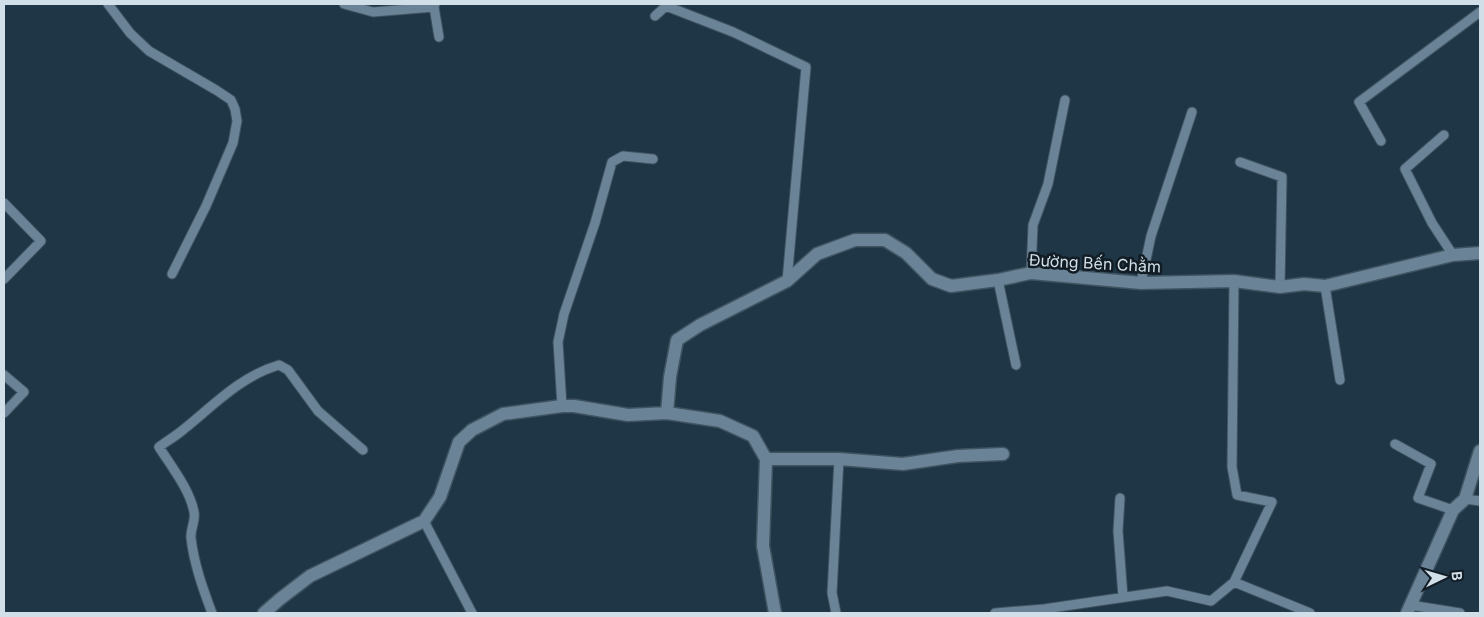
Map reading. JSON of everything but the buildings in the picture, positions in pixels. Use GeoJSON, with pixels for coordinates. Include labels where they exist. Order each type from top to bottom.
{"type":"FeatureCollection","features":[{"type":"Feature","properties":{"kind":"street","name":"Đường Bến Chằm"},"geometry":{"type":"LineString","coordinates":[[667,413],[670,377],[677,340],[700,325],[787,281],[818,254],[855,240],[885,240],[906,253],[932,279],[951,286],[998,280],[1031,273],[1141,283],[1234,281],[1280,287],[1304,284],[1325,286],[1453,255],[1480,252]]}},
{"type":"Feature","properties":{"kind":"street"},"geometry":{"type":"LineString","coordinates":[[264,613],[280,598],[310,576],[424,521],[440,497],[458,442],[472,430],[503,414],[562,406],[574,406],[628,415],[667,413],[720,421],[752,436],[766,459],[763,546],[775,613]]}},
{"type":"Feature","properties":{"kind":"street"},"geometry":{"type":"LineString","coordinates":[[1409,609],[1453,510],[1465,499],[1480,451]]}},
{"type":"Feature","properties":{"kind":"street"},"geometry":{"type":"LineString","coordinates":[[766,459],[839,459],[903,464],[958,456],[1003,454]]}},
{"type":"Feature","properties":{"kind":"lane"},"geometry":{"type":"LineString","coordinates":[[108,4],[130,33],[149,51],[231,100],[235,109],[237,121],[233,143],[206,206],[172,274]]}},
{"type":"Feature","properties":{"kind":"lane"},"geometry":{"type":"LineString","coordinates":[[344,4],[373,12],[434,6],[439,37]]}},
{"type":"Feature","properties":{"kind":"lane"},"geometry":{"type":"LineString","coordinates":[[655,16],[666,6],[733,32],[806,67],[787,281]]}},
{"type":"Feature","properties":{"kind":"lane"},"geometry":{"type":"LineString","coordinates":[[1381,140],[1359,102],[1480,12]]}},
{"type":"Feature","properties":{"kind":"lane"},"geometry":{"type":"LineString","coordinates":[[1031,273],[1033,225],[1048,184],[1065,100]]}},
{"type":"Feature","properties":{"kind":"lane"},"geometry":{"type":"LineString","coordinates":[[1141,283],[1151,236],[1192,112]]}},
{"type":"Feature","properties":{"kind":"lane"},"geometry":{"type":"LineString","coordinates":[[1444,135],[1405,169],[1432,223],[1453,255]]}},
{"type":"Feature","properties":{"kind":"lane"},"geometry":{"type":"LineString","coordinates":[[562,406],[558,342],[564,314],[595,223],[612,162],[623,156],[653,159]]}},
{"type":"Feature","properties":{"kind":"lane"},"geometry":{"type":"LineString","coordinates":[[1240,162],[1282,177],[1280,287]]}},
{"type":"Feature","properties":{"kind":"lane"},"geometry":{"type":"LineString","coordinates":[[4,203],[41,241],[4,279]]}},
{"type":"Feature","properties":{"kind":"lane"},"geometry":{"type":"LineString","coordinates":[[998,280],[1016,365]]}},
{"type":"Feature","properties":{"kind":"lane"},"geometry":{"type":"LineString","coordinates":[[995,613],[1044,609],[1168,591],[1211,601],[1234,582],[1272,502],[1237,495],[1232,467],[1234,281]]}},
{"type":"Feature","properties":{"kind":"lane"},"geometry":{"type":"LineString","coordinates":[[1325,286],[1340,380]]}},
{"type":"Feature","properties":{"kind":"lane"},"geometry":{"type":"LineString","coordinates":[[212,613],[200,579],[192,546],[190,535],[195,517],[191,502],[181,481],[159,447],[182,431],[238,384],[265,369],[279,365],[288,370],[318,410],[363,450]]}},
{"type":"Feature","properties":{"kind":"lane"},"geometry":{"type":"LineString","coordinates":[[4,375],[24,392],[4,413]]}},
{"type":"Feature","properties":{"kind":"lane"},"geometry":{"type":"LineString","coordinates":[[1395,444],[1431,464],[1418,498],[1453,510]]}},
{"type":"Feature","properties":{"kind":"lane"},"geometry":{"type":"LineString","coordinates":[[836,613],[832,593],[839,459]]}},
{"type":"Feature","properties":{"kind":"lane"},"geometry":{"type":"LineString","coordinates":[[1120,498],[1118,531],[1123,597]]}},
{"type":"Feature","properties":{"kind":"lane"},"geometry":{"type":"LineString","coordinates":[[1465,499],[1480,501]]}},
{"type":"Feature","properties":{"kind":"lane"},"geometry":{"type":"LineString","coordinates":[[424,521],[472,613]]}},
{"type":"Feature","properties":{"kind":"lane"},"geometry":{"type":"LineString","coordinates":[[1234,582],[1310,613]]}},
{"type":"Feature","properties":{"kind":"lane"},"geometry":{"type":"LineString","coordinates":[[1409,609],[1460,613]]}}]}
